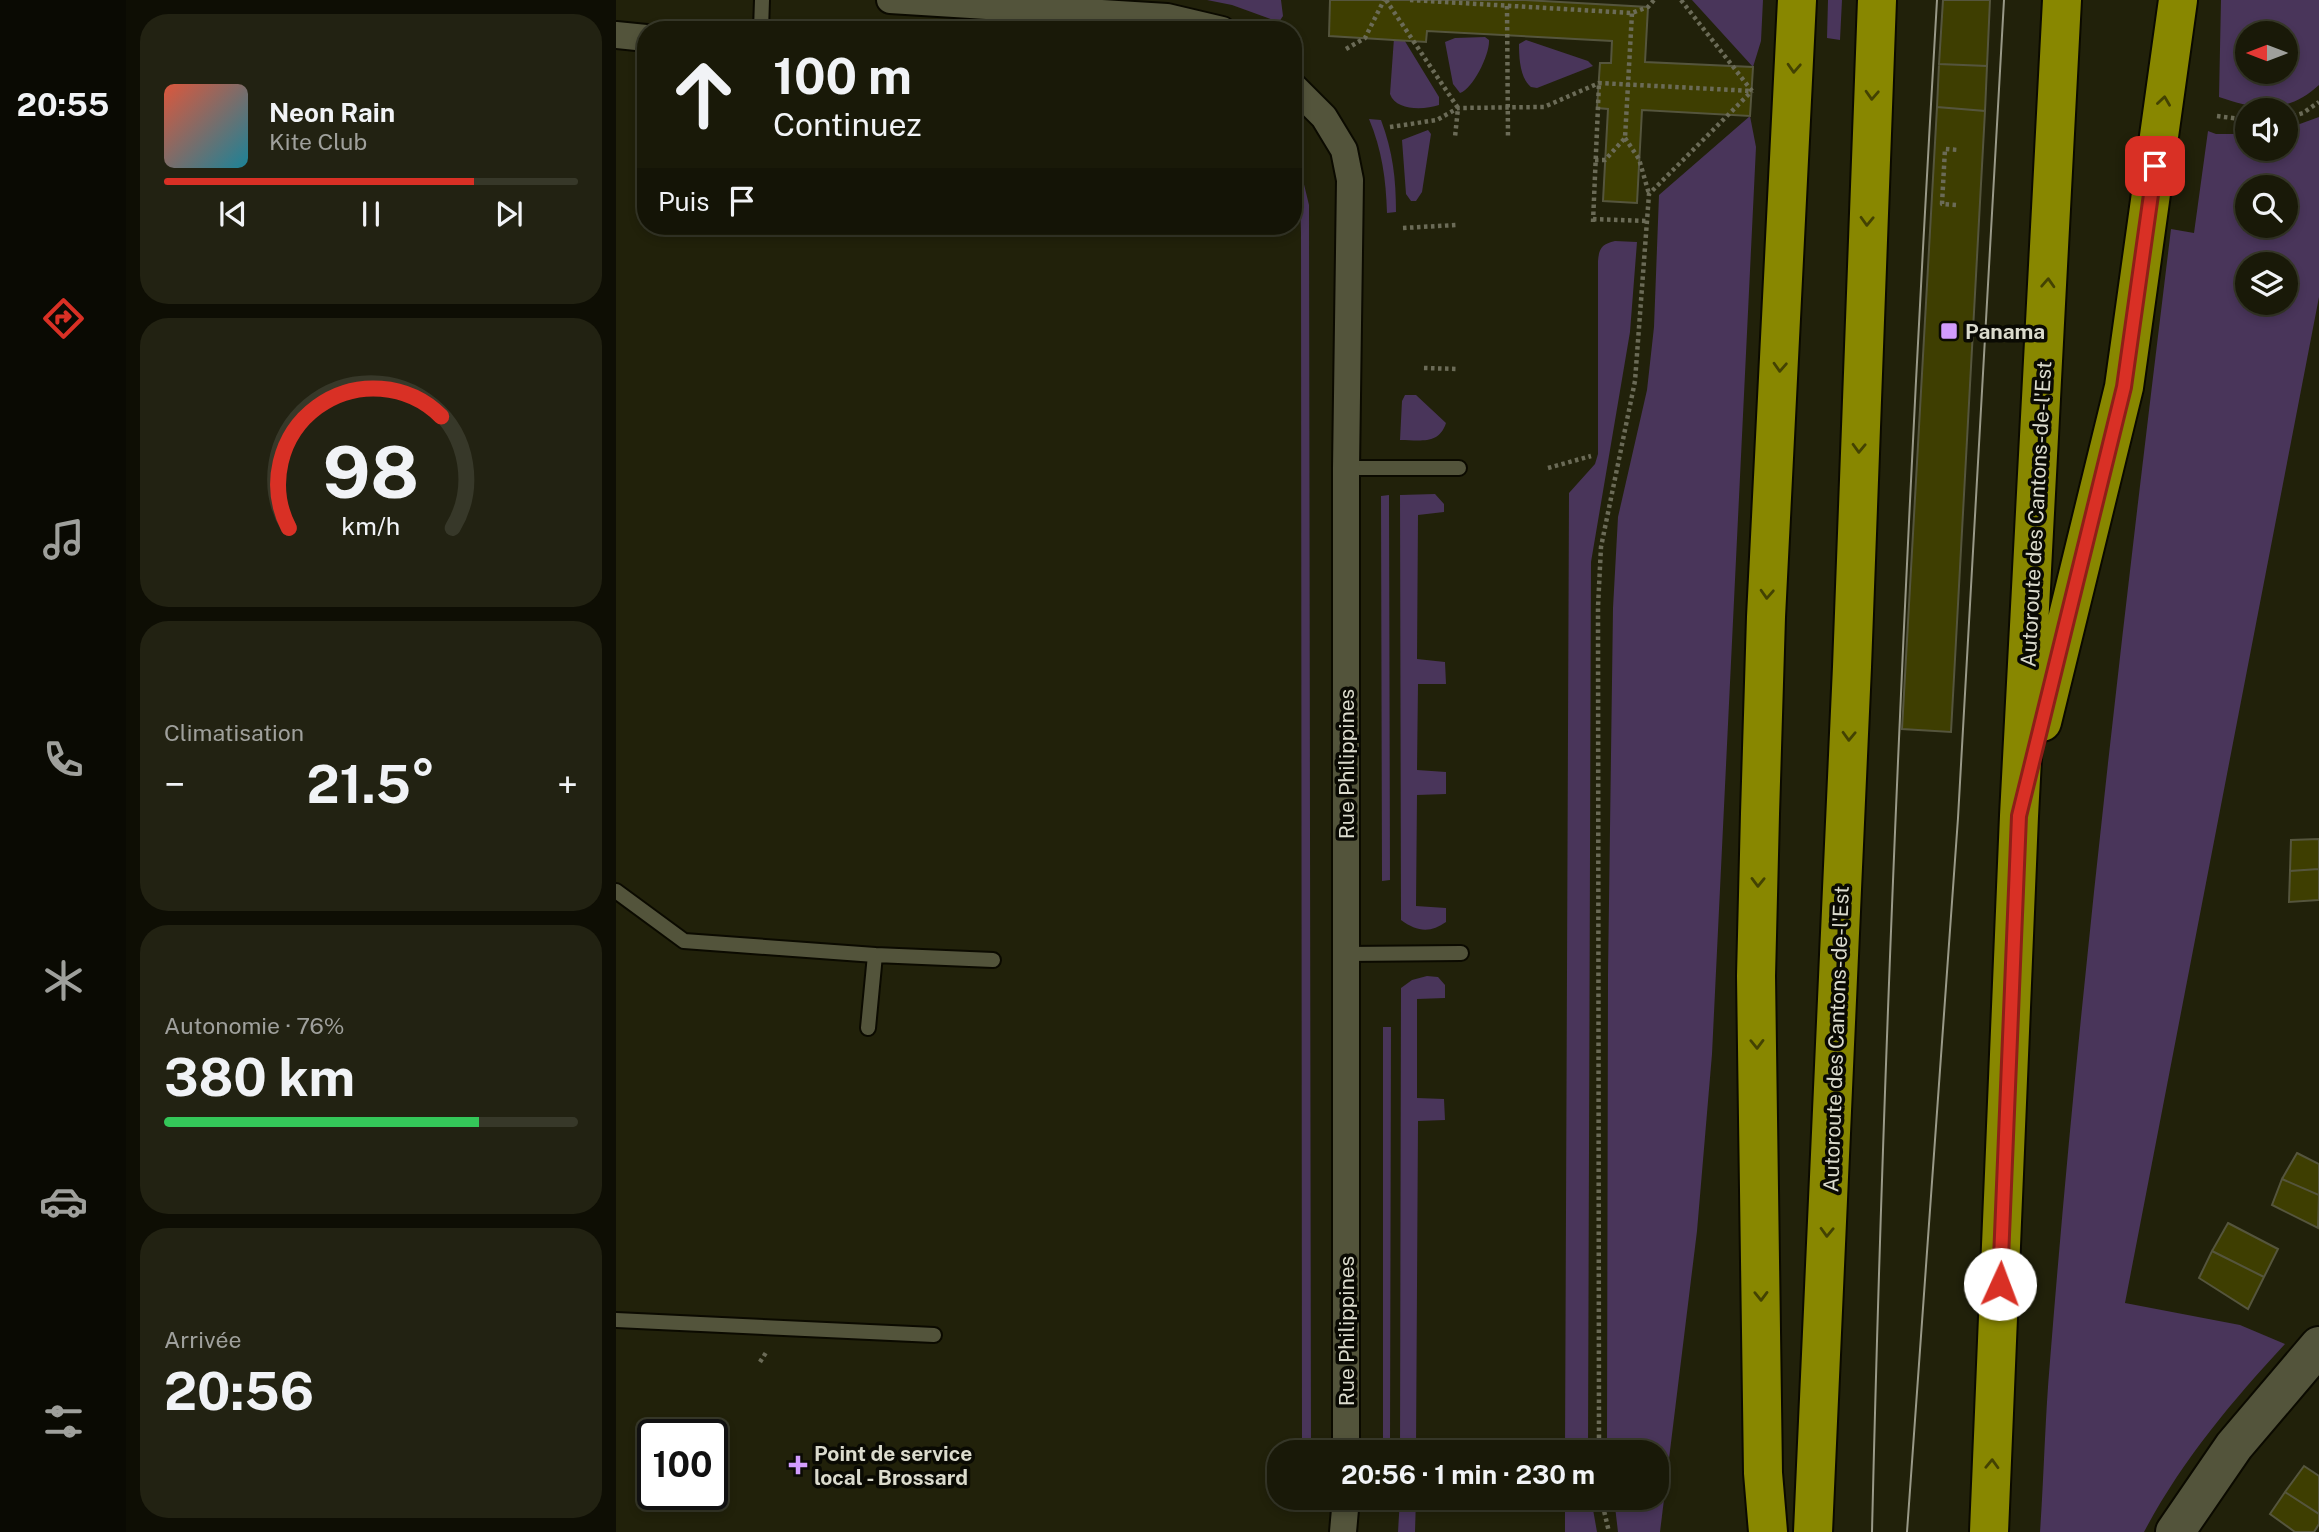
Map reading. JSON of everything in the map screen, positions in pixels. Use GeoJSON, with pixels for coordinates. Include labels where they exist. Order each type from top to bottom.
{"type":"FeatureCollection","features":[{"type":"Feature","properties":{"kind":"highway"},"geometry":{"type":"LineString","coordinates":[[1769,1532],[1763,1473],[1757,964],[1766,617],[1797,0]]}},
{"type":"Feature","properties":{"kind":"highway","name":"Autoroute des Cantons-de-l'Est"},"geometry":{"type":"LineString","coordinates":[[1813,1532],[1851,681],[1877,0]]}},
{"type":"Feature","properties":{"kind":"highway","name":"Autoroute des Cantons-de-l'Est"},"geometry":{"type":"LineString","coordinates":[[1989,1532],[2019,816],[2062,0]]}},
{"type":"Feature","properties":{"kind":"highway"},"geometry":{"type":"LineString","coordinates":[[2019,816],[2124,387],[2178,0]]}},
{"type":"Feature","properties":{"kind":"street"},"geometry":{"type":"LineString","coordinates":[[890,0],[1181,21]]}},
{"type":"Feature","properties":{"kind":"street"},"geometry":{"type":"LineString","coordinates":[[616,35],[637,37]]}},
{"type":"Feature","properties":{"kind":"street","name":"Rue Philippines"},"geometry":{"type":"LineString","coordinates":[[1302,97],[1324,117],[1345,150],[1350,180],[1346,468],[1346,1440]]}},
{"type":"Feature","properties":{"kind":"street"},"geometry":{"type":"LineString","coordinates":[[2175,1532],[2234,1446],[2319,1346]]}},
{"type":"Feature","properties":{"kind":"street"},"geometry":{"type":"LineString","coordinates":[[1343,1532],[1345,1510]]}},
{"type":"Feature","properties":{"kind":"lane"},"geometry":{"type":"LineString","coordinates":[[761,21],[762,0]]}},
{"type":"Feature","properties":{"kind":"lane"},"geometry":{"type":"LineString","coordinates":[[1346,468],[1459,468]]}},
{"type":"Feature","properties":{"kind":"lane"},"geometry":{"type":"LineString","coordinates":[[616,891],[684,941],[875,955],[993,960]]}},
{"type":"Feature","properties":{"kind":"lane"},"geometry":{"type":"LineString","coordinates":[[1346,954],[1461,953]]}},
{"type":"Feature","properties":{"kind":"lane"},"geometry":{"type":"LineString","coordinates":[[869,1028],[875,955]]}},
{"type":"Feature","properties":{"kind":"lane"},"geometry":{"type":"LineString","coordinates":[[616,1320],[934,1335]]}},
{"type":"Feature","properties":{"kind":"path"},"geometry":{"type":"LineString","coordinates":[[1346,49],[1365,38],[1385,0],[1458,108],[1455,137]]}},
{"type":"Feature","properties":{"kind":"path"},"geometry":{"type":"LineString","coordinates":[[1410,0],[1632,13],[1648,7],[1654,0]]}},
{"type":"Feature","properties":{"kind":"path"},"geometry":{"type":"LineString","coordinates":[[1549,9],[1550,0]]}},
{"type":"Feature","properties":{"kind":"path"},"geometry":{"type":"LineString","coordinates":[[1681,0],[1752,92]]}},
{"type":"Feature","properties":{"kind":"path"},"geometry":{"type":"LineString","coordinates":[[1507,6],[1508,138]]}},
{"type":"Feature","properties":{"kind":"path"},"geometry":{"type":"LineString","coordinates":[[1595,160],[1605,160],[1625,138],[1632,13]]}},
{"type":"Feature","properties":{"kind":"path"},"geometry":{"type":"LineString","coordinates":[[1390,127],[1437,120],[1458,108],[1508,110],[1544,107],[1599,83],[1752,92]]}},
{"type":"Feature","properties":{"kind":"path"},"geometry":{"type":"LineString","coordinates":[[1599,83],[1593,220],[1647,221]]}},
{"type":"Feature","properties":{"kind":"path"},"geometry":{"type":"LineString","coordinates":[[1649,194],[1752,92]]}},
{"type":"Feature","properties":{"kind":"path"},"geometry":{"type":"LineString","coordinates":[[2298,114],[2319,102]]}},
{"type":"Feature","properties":{"kind":"path"},"geometry":{"type":"LineString","coordinates":[[2217,116],[2235,118]]}},
{"type":"Feature","properties":{"kind":"path"},"geometry":{"type":"LineString","coordinates":[[1599,1440],[1598,607],[1603,536],[1635,381],[1649,194],[1639,159],[1625,138]]}},
{"type":"Feature","properties":{"kind":"path"},"geometry":{"type":"LineString","coordinates":[[1956,205],[1942,204],[1945,149],[1958,150]]}},
{"type":"Feature","properties":{"kind":"path"},"geometry":{"type":"LineString","coordinates":[[1403,228],[1456,225]]}},
{"type":"Feature","properties":{"kind":"path"},"geometry":{"type":"LineString","coordinates":[[1424,368],[1458,369]]}},
{"type":"Feature","properties":{"kind":"path"},"geometry":{"type":"LineString","coordinates":[[1548,468],[1591,456]]}},
{"type":"Feature","properties":{"kind":"path"},"geometry":{"type":"LineString","coordinates":[[1604,1510],[1609,1532]]}},
{"type":"Feature","properties":{"kind":"shaded area"},"geometry":{"type":"Polygon","coordinates":[[[1207,0],[1281,0],[1283,16],[1276,21],[1232,5],[1207,0]]]}},
{"type":"Feature","properties":{"kind":"shaded area"},"geometry":{"type":"Polygon","coordinates":[[[1692,0],[1763,0],[1761,41],[1753,67],[1692,0]]]}},
{"type":"Feature","properties":{"kind":"shaded area"},"geometry":{"type":"Polygon","coordinates":[[[1828,0],[1842,0],[1840,40],[1827,38],[1828,0]]]}},
{"type":"Feature","properties":{"kind":"shaded area"},"geometry":{"type":"Polygon","coordinates":[[[2221,0],[2319,0],[2319,85],[2298,99],[2235,98],[2235,102],[2219,97],[2221,0]]]}},
{"type":"Feature","properties":{"kind":"shaded area"},"geometry":{"type":"Polygon","coordinates":[[[1485,37],[1489,40],[1489,46],[1484,62],[1470,85],[1460,93],[1453,84],[1445,42],[1455,38],[1485,37]]]}},
{"type":"Feature","properties":{"kind":"shaded area"},"geometry":{"type":"Polygon","coordinates":[[[1394,38],[1403,38],[1439,97],[1439,105],[1411,108],[1393,100],[1390,94],[1394,38]]]}},
{"type":"Feature","properties":{"kind":"shaded area"},"geometry":{"type":"Polygon","coordinates":[[[1526,40],[1588,61],[1593,66],[1537,88],[1531,87],[1524,78],[1520,61],[1519,44],[1526,40]]]}},
{"type":"Feature","properties":{"kind":"shaded area"},"geometry":{"type":"Polygon","coordinates":[[[1750,116],[1756,147],[1712,1054],[1697,1231],[1669,1459],[1669,1440],[1607,1440],[1608,975],[1613,608],[1618,517],[1647,390],[1654,327],[1659,195],[1750,116]]]}},
{"type":"Feature","properties":{"kind":"shaded area"},"geometry":{"type":"Polygon","coordinates":[[[2319,117],[2319,297],[2125,1303],[2240,1325],[2285,1344],[2208,1433],[2174,1481],[2144,1532],[2040,1532],[2048,1382],[2089,936],[2171,229],[2194,233],[2208,131],[2235,134],[2235,161],[2298,161],[2298,125],[2319,117]]]}},
{"type":"Feature","properties":{"kind":"shaded area"},"geometry":{"type":"Polygon","coordinates":[[[1369,119],[1381,120],[1385,132],[1393,166],[1396,212],[1387,213],[1382,165],[1369,119]]]}},
{"type":"Feature","properties":{"kind":"shaded area"},"geometry":{"type":"Polygon","coordinates":[[[1428,130],[1431,134],[1422,192],[1416,201],[1411,201],[1406,194],[1402,140],[1428,130]]]}},
{"type":"Feature","properties":{"kind":"shaded area"},"geometry":{"type":"Polygon","coordinates":[[[1302,176],[1309,205],[1311,1440],[1302,1440],[1302,176]]]}},
{"type":"Feature","properties":{"kind":"shaded area"},"geometry":{"type":"Polygon","coordinates":[[[1615,241],[1637,242],[1630,332],[1591,562],[1588,1440],[1565,1440],[1569,493],[1595,464],[1598,454],[1598,261],[1602,247],[1615,241]]]}},
{"type":"Feature","properties":{"kind":"shaded area"},"geometry":{"type":"Polygon","coordinates":[[[1405,395],[1416,395],[1446,423],[1439,435],[1428,440],[1400,440],[1402,401],[1405,395]]]}},
{"type":"Feature","properties":{"kind":"shaded area"},"geometry":{"type":"Polygon","coordinates":[[[1435,494],[1444,504],[1444,512],[1418,515],[1417,659],[1445,662],[1446,684],[1418,684],[1417,770],[1446,772],[1446,794],[1417,795],[1416,906],[1446,908],[1446,922],[1424,930],[1401,920],[1400,495],[1435,494]]]}},
{"type":"Feature","properties":{"kind":"shaded area"},"geometry":{"type":"Polygon","coordinates":[[[1389,495],[1390,880],[1382,881],[1381,496],[1389,495]]]}},
{"type":"Feature","properties":{"kind":"shaded area"},"geometry":{"type":"Polygon","coordinates":[[[1427,976],[1438,977],[1445,985],[1445,998],[1417,999],[1417,1098],[1444,1099],[1445,1120],[1418,1121],[1416,1440],[1400,1440],[1401,988],[1412,980],[1427,976]]]}},
{"type":"Feature","properties":{"kind":"shaded area"},"geometry":{"type":"Polygon","coordinates":[[[1383,1027],[1391,1027],[1390,1440],[1383,1440],[1383,1027]]]}},
{"type":"Feature","properties":{"kind":"shaded area"},"geometry":{"type":"Polygon","coordinates":[[[1399,1510],[1416,1510],[1415,1532],[1398,1532],[1399,1510]]]}},
{"type":"Feature","properties":{"kind":"shaded area"},"geometry":{"type":"Polygon","coordinates":[[[1565,1510],[1593,1510],[1597,1532],[1565,1532],[1565,1510]]]}},
{"type":"Feature","properties":{"kind":"shaded area"},"geometry":{"type":"Polygon","coordinates":[[[1615,1510],[1663,1510],[1660,1532],[1618,1532],[1615,1510]]]}},
{"type":"Feature","properties":{"kind":"building"},"geometry":{"type":"Polygon","coordinates":[[[1330,0],[1525,0],[1648,7],[1645,62],[1753,67],[1750,116],[1642,110],[1637,203],[1603,201],[1608,109],[1597,108],[1600,63],[1611,63],[1612,41],[1427,31],[1426,42],[1329,36],[1330,0]]]}},
{"type":"Feature","properties":{"kind":"building"},"geometry":{"type":"Polygon","coordinates":[[[1943,0],[1990,0],[1987,66],[1939,64],[1943,0]]]}},
{"type":"Feature","properties":{"kind":"building"},"geometry":{"type":"Polygon","coordinates":[[[1939,64],[1987,66],[1985,111],[1937,107],[1939,64]]]}},
{"type":"Feature","properties":{"kind":"building","name":"Panama"},"geometry":{"type":"Polygon","coordinates":[[[1937,107],[1985,111],[1951,732],[1902,729],[1937,107]]]}},
{"type":"Feature","properties":{"kind":"building"},"geometry":{"type":"Polygon","coordinates":[[[2319,839],[2319,869],[2290,871],[2291,840],[2319,839]]]}},
{"type":"Feature","properties":{"kind":"building"},"geometry":{"type":"Polygon","coordinates":[[[2319,869],[2319,900],[2289,902],[2290,871],[2319,869]]]}},
{"type":"Feature","properties":{"kind":"building"},"geometry":{"type":"Polygon","coordinates":[[[2297,1153],[2319,1164],[2319,1195],[2282,1179],[2297,1153]]]}},
{"type":"Feature","properties":{"kind":"building"},"geometry":{"type":"Polygon","coordinates":[[[2282,1179],[2319,1195],[2318,1228],[2272,1205],[2282,1179]]]}},
{"type":"Feature","properties":{"kind":"building"},"geometry":{"type":"Polygon","coordinates":[[[2228,1223],[2278,1249],[2264,1277],[2212,1251],[2228,1223]]]}},
{"type":"Feature","properties":{"kind":"building"},"geometry":{"type":"Polygon","coordinates":[[[2212,1251],[2264,1277],[2248,1309],[2199,1278],[2212,1251]]]}},
{"type":"Feature","properties":{"kind":"building"},"geometry":{"type":"Polygon","coordinates":[[[2304,1466],[2319,1476],[2319,1514],[2285,1492],[2304,1466]]]}},
{"type":"Feature","properties":{"kind":"building"},"geometry":{"type":"Polygon","coordinates":[[[2285,1492],[2319,1514],[2319,1524],[2314,1532],[2295,1532],[2270,1514],[2285,1492]]]}},
{"type":"Feature","properties":{"kind":"tram line"},"geometry":{"type":"LineString","coordinates":[[1872,1532],[1898,766],[1937,0]]}},
{"type":"Feature","properties":{"kind":"tram line"},"geometry":{"type":"LineString","coordinates":[[1907,1532],[1958,818],[2004,0]]}},
{"type":"Feature","properties":{"kind":"place","name":"Panama"},"geometry":{"type":"Point","coordinates":[1949,331]}},
{"type":"Feature","properties":{"kind":"place","name":"Point de service local - Brossard"},"geometry":{"type":"Point","coordinates":[798,1465]}},
{"type":"Feature","properties":{"kind":"route"},"geometry":{"type":"LineString","coordinates":[[2000,1284],[2019,816],[2124,387],[2155,166]]}}]}
